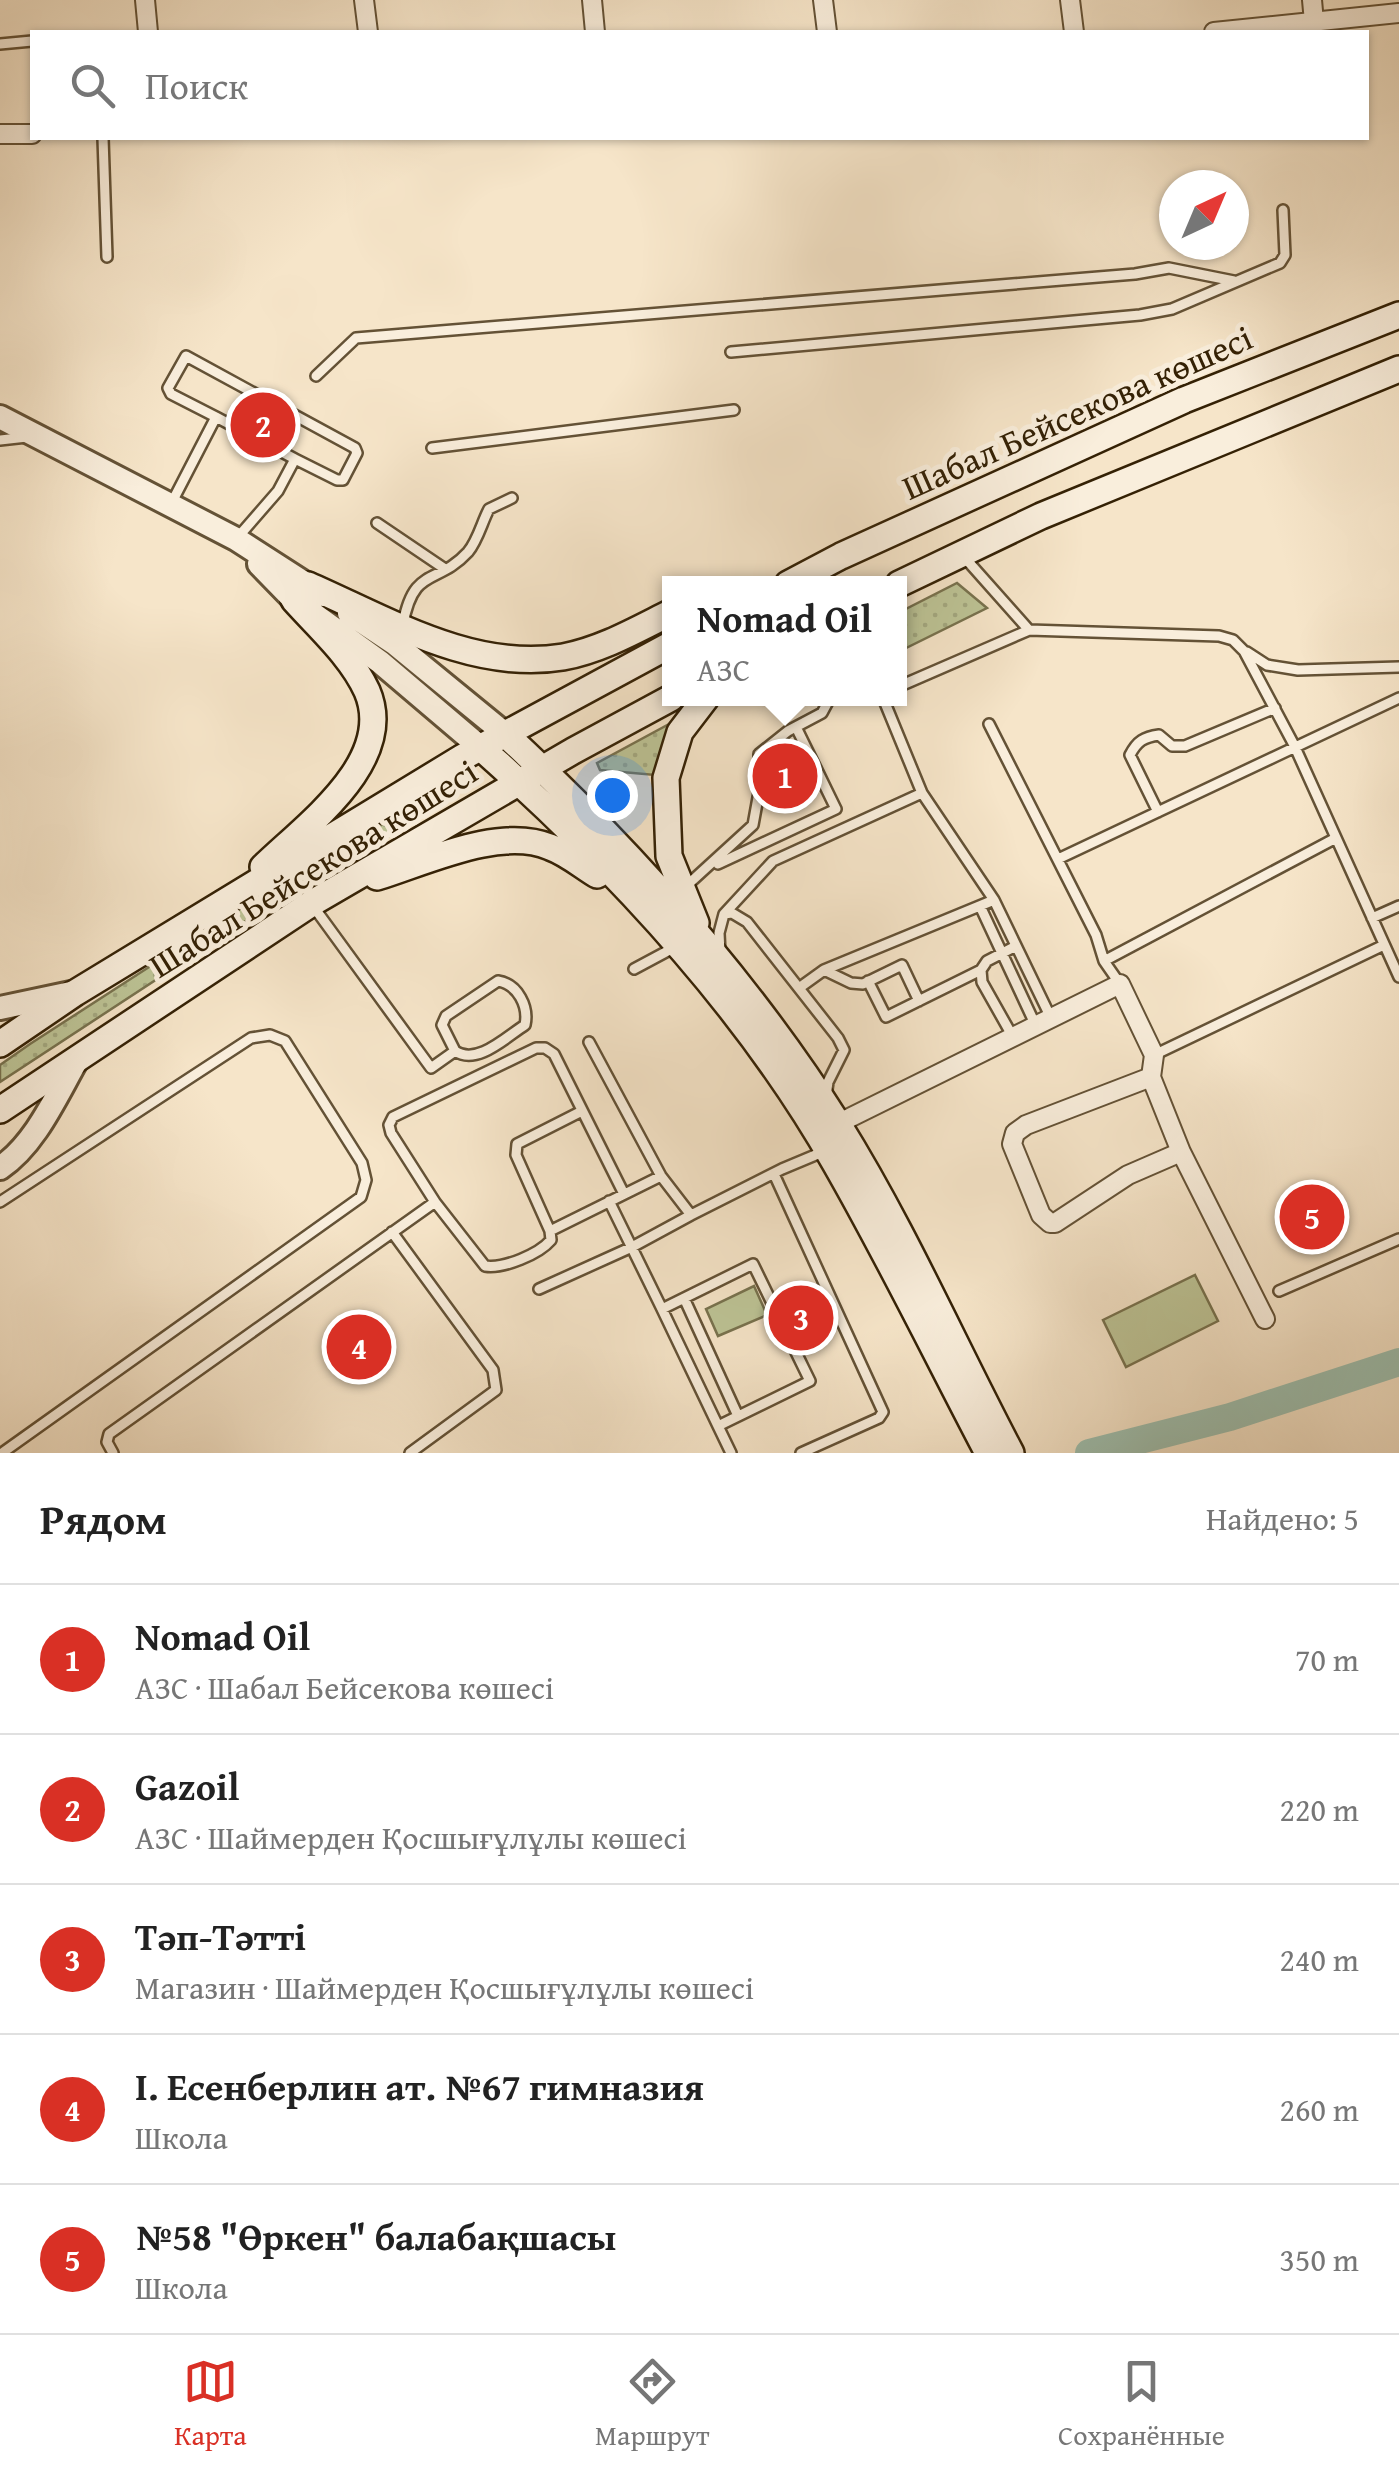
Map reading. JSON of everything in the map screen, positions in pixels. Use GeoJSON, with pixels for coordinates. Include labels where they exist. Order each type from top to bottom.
{"type":"FeatureCollection","features":[{"type":"Feature","properties":{"kind":"main road","name":"Шабал Бейсекова көшесі"},"geometry":{"type":"LineString","coordinates":[[803,576],[1184,400],[1399,316]]}},
{"type":"Feature","properties":{"kind":"main road"},"geometry":{"type":"LineString","coordinates":[[907,580],[1162,465],[1399,369]]}},
{"type":"Feature","properties":{"kind":"main road"},"geometry":{"type":"LineString","coordinates":[[301,593],[455,648],[524,660],[564,656],[605,644],[662,618]]}},
{"type":"Feature","properties":{"kind":"main road"},"geometry":{"type":"LineString","coordinates":[[232,898],[352,779],[367,754],[372,734],[368,694],[301,593]]}},
{"type":"Feature","properties":{"kind":"main road","name":"Шабал Бейсекова көшесі"},"geometry":{"type":"LineString","coordinates":[[0,1044],[75,993],[480,747],[662,649]]}},
{"type":"Feature","properties":{"kind":"main road","name":"Шабал Бейсекова көшесі"},"geometry":{"type":"LineString","coordinates":[[0,1110],[323,897],[662,703]]}},
{"type":"Feature","properties":{"kind":"main road"},"geometry":{"type":"LineString","coordinates":[[700,706],[680,732],[666,778],[669,856],[681,890],[715,958]]}},
{"type":"Feature","properties":{"kind":"main road"},"geometry":{"type":"LineString","coordinates":[[504,733],[629,857],[715,958],[782,1041],[827,1128]]}},
{"type":"Feature","properties":{"kind":"main road"},"geometry":{"type":"LineString","coordinates":[[480,747],[520,782],[679,945],[827,1128],[899,1228],[1002,1450]]}},
{"type":"Feature","properties":{"kind":"main road"},"geometry":{"type":"LineString","coordinates":[[323,897],[490,842],[520,840],[550,846],[630,895]]}},
{"type":"Feature","properties":{"kind":"street"},"geometry":{"type":"LineString","coordinates":[[144,0],[148,30]]}},
{"type":"Feature","properties":{"kind":"street"},"geometry":{"type":"LineString","coordinates":[[364,0],[368,30]]}},
{"type":"Feature","properties":{"kind":"street"},"geometry":{"type":"LineString","coordinates":[[592,0],[595,30]]}},
{"type":"Feature","properties":{"kind":"street"},"geometry":{"type":"LineString","coordinates":[[823,0],[827,30]]}},
{"type":"Feature","properties":{"kind":"street"},"geometry":{"type":"LineString","coordinates":[[1070,0],[1074,30]]}},
{"type":"Feature","properties":{"kind":"street"},"geometry":{"type":"LineString","coordinates":[[1312,0],[1314,22]]}},
{"type":"Feature","properties":{"kind":"street"},"geometry":{"type":"LineString","coordinates":[[1234,30],[1399,14]]}},
{"type":"Feature","properties":{"kind":"street"},"geometry":{"type":"LineString","coordinates":[[0,134],[30,134]]}},
{"type":"Feature","properties":{"kind":"street"},"geometry":{"type":"LineString","coordinates":[[0,417],[236,539],[480,747]]}},
{"type":"Feature","properties":{"kind":"street"},"geometry":{"type":"LineString","coordinates":[[301,593],[394,643],[504,733]]}},
{"type":"Feature","properties":{"kind":"street"},"geometry":{"type":"LineString","coordinates":[[827,1128],[1120,984],[1154,1056],[1152,1077],[1180,1152],[1265,1319]]}},
{"type":"Feature","properties":{"kind":"street"},"geometry":{"type":"LineString","coordinates":[[0,1008],[75,993]]}},
{"type":"Feature","properties":{"kind":"street"},"geometry":{"type":"LineString","coordinates":[[0,1168],[39,1124],[78,1058]]}},
{"type":"Feature","properties":{"kind":"street"},"geometry":{"type":"LineString","coordinates":[[1152,1077],[1026,1125],[1014,1133],[1012,1144],[1041,1215],[1050,1223],[1063,1220],[1128,1176],[1180,1152]]}},
{"type":"Feature","properties":{"kind":"lane"},"geometry":{"type":"LineString","coordinates":[[0,44],[30,41]]}},
{"type":"Feature","properties":{"kind":"lane"},"geometry":{"type":"LineString","coordinates":[[104,140],[107,257]]}},
{"type":"Feature","properties":{"kind":"lane"},"geometry":{"type":"LineString","coordinates":[[730,352],[1140,315],[1172,308],[1280,263],[1285,255],[1283,210]]}},
{"type":"Feature","properties":{"kind":"lane"},"geometry":{"type":"LineString","coordinates":[[316,376],[356,338],[1135,274],[1169,268],[1234,280]]}},
{"type":"Feature","properties":{"kind":"lane"},"geometry":{"type":"LineString","coordinates":[[186,356],[355,448],[357,453],[343,480],[295,459],[172,394],[168,388],[186,356]]}},
{"type":"Feature","properties":{"kind":"lane"},"geometry":{"type":"LineString","coordinates":[[432,448],[734,410]]}},
{"type":"Feature","properties":{"kind":"lane"},"geometry":{"type":"LineString","coordinates":[[171,504],[216,417]]}},
{"type":"Feature","properties":{"kind":"lane"},"geometry":{"type":"LineString","coordinates":[[0,440],[38,436]]}},
{"type":"Feature","properties":{"kind":"lane"},"geometry":{"type":"LineString","coordinates":[[236,539],[278,491],[295,459]]}},
{"type":"Feature","properties":{"kind":"lane"},"geometry":{"type":"LineString","coordinates":[[402,626],[408,598],[421,581],[472,548],[492,505],[512,498]]}},
{"type":"Feature","properties":{"kind":"lane"},"geometry":{"type":"LineString","coordinates":[[377,523],[445,569]]}},
{"type":"Feature","properties":{"kind":"lane"},"geometry":{"type":"LineString","coordinates":[[961,554],[1029,630]]}},
{"type":"Feature","properties":{"kind":"lane"},"geometry":{"type":"LineString","coordinates":[[907,683],[1029,630],[1219,636],[1233,640],[1267,665],[1298,670],[1399,667]]}},
{"type":"Feature","properties":{"kind":"lane"},"geometry":{"type":"LineString","coordinates":[[1244,651],[1294,745],[1372,918],[1391,950],[1399,977]]}},
{"type":"Feature","properties":{"kind":"lane"},"geometry":{"type":"LineString","coordinates":[[1058,860],[1399,698]]}},
{"type":"Feature","properties":{"kind":"lane"},"geometry":{"type":"LineString","coordinates":[[681,890],[753,825],[760,754],[825,706]]}},
{"type":"Feature","properties":{"kind":"lane"},"geometry":{"type":"LineString","coordinates":[[885,706],[922,793],[994,900],[1044,1022]]}},
{"type":"Feature","properties":{"kind":"lane"},"geometry":{"type":"LineString","coordinates":[[1158,812],[1130,755],[1136,745],[1146,737],[1159,735],[1172,746],[1186,746],[1274,708]]}},
{"type":"Feature","properties":{"kind":"lane"},"geometry":{"type":"LineString","coordinates":[[989,724],[1096,935],[1104,961],[1120,984]]}},
{"type":"Feature","properties":{"kind":"lane"},"geometry":{"type":"LineString","coordinates":[[705,870],[836,809],[796,727]]}},
{"type":"Feature","properties":{"kind":"lane"},"geometry":{"type":"LineString","coordinates":[[715,958],[724,914],[773,861],[922,793]]}},
{"type":"Feature","properties":{"kind":"lane"},"geometry":{"type":"LineString","coordinates":[[1104,961],[1336,838]]}},
{"type":"Feature","properties":{"kind":"lane"},"geometry":{"type":"LineString","coordinates":[[323,897],[431,1068],[455,1051]]}},
{"type":"Feature","properties":{"kind":"lane"},"geometry":{"type":"LineString","coordinates":[[798,988],[824,970],[994,900]]}},
{"type":"Feature","properties":{"kind":"lane"},"geometry":{"type":"LineString","coordinates":[[980,906],[1002,954],[1044,1022]]}},
{"type":"Feature","properties":{"kind":"lane"},"geometry":{"type":"LineString","coordinates":[[1372,918],[1399,906]]}},
{"type":"Feature","properties":{"kind":"lane"},"geometry":{"type":"LineString","coordinates":[[539,1290],[774,1174],[827,1128],[828,1082],[844,1050],[747,922],[732,912],[724,914]]}},
{"type":"Feature","properties":{"kind":"lane"},"geometry":{"type":"LineString","coordinates":[[634,970],[679,945]]}},
{"type":"Feature","properties":{"kind":"lane"},"geometry":{"type":"LineString","coordinates":[[868,981],[886,1017],[981,970],[987,961],[1016,946]]}},
{"type":"Feature","properties":{"kind":"lane"},"geometry":{"type":"LineString","coordinates":[[1154,1056],[1391,950]]}},
{"type":"Feature","properties":{"kind":"lane"},"geometry":{"type":"LineString","coordinates":[[824,970],[850,983],[868,981],[902,965],[919,1001]]}},
{"type":"Feature","properties":{"kind":"lane"},"geometry":{"type":"LineString","coordinates":[[981,970],[982,982],[1013,1038]]}},
{"type":"Feature","properties":{"kind":"lane"},"geometry":{"type":"LineString","coordinates":[[498,981],[507,982],[525,1008],[525,1025],[475,1056],[462,1056],[455,1051],[442,1026],[446,1016],[498,981]]}},
{"type":"Feature","properties":{"kind":"lane"},"geometry":{"type":"LineString","coordinates":[[0,1202],[250,1038],[270,1034],[285,1041],[362,1163],[366,1180],[361,1198],[2,1453]]}},
{"type":"Feature","properties":{"kind":"lane"},"geometry":{"type":"LineString","coordinates":[[589,1042],[661,1176],[691,1215]]}},
{"type":"Feature","properties":{"kind":"lane"},"geometry":{"type":"LineString","coordinates":[[582,1111],[517,1144],[516,1155],[550,1231],[550,1240],[543,1248],[494,1267],[485,1266],[434,1202],[389,1124],[393,1117],[536,1048],[545,1048],[554,1054],[624,1194]]}},
{"type":"Feature","properties":{"kind":"lane"},"geometry":{"type":"LineString","coordinates":[[774,1174],[883,1412],[878,1418],[801,1453]]}},
{"type":"Feature","properties":{"kind":"lane"},"geometry":{"type":"LineString","coordinates":[[550,1231],[661,1176]]}},
{"type":"Feature","properties":{"kind":"lane"},"geometry":{"type":"LineString","coordinates":[[609,1201],[732,1453]]}},
{"type":"Feature","properties":{"kind":"lane"},"geometry":{"type":"LineString","coordinates":[[113,1453],[107,1442],[110,1434],[434,1202]]}},
{"type":"Feature","properties":{"kind":"lane"},"geometry":{"type":"LineString","coordinates":[[392,1232],[493,1370],[498,1383],[496,1390],[410,1453]]}},
{"type":"Feature","properties":{"kind":"lane"},"geometry":{"type":"LineString","coordinates":[[1279,1291],[1399,1239]]}},
{"type":"Feature","properties":{"kind":"lane"},"geometry":{"type":"LineString","coordinates":[[662,1309],[754,1264],[810,1381],[718,1426]]}},
{"type":"Feature","properties":{"kind":"lane"},"geometry":{"type":"LineString","coordinates":[[684,1298],[738,1416]]}},
{"type":"Feature","properties":{"kind":"green space"},"geometry":{"type":"Polygon","coordinates":[[[957,583],[987,608],[907,648],[907,608],[957,583]]]}},
{"type":"Feature","properties":{"kind":"green space"},"geometry":{"type":"Polygon","coordinates":[[[671,723],[655,775],[600,770],[597,763],[671,723]]]}},
{"type":"Feature","properties":{"kind":"green space"},"geometry":{"type":"Polygon","coordinates":[[[390,820],[396,832],[270,905],[0,1082],[0,1065],[30,1044],[262,894],[390,820]]]}},
{"type":"Feature","properties":{"kind":"green space"},"geometry":{"type":"Polygon","coordinates":[[[1195,1275],[1218,1321],[1126,1367],[1103,1320],[1195,1275]]]}},
{"type":"Feature","properties":{"kind":"green space"},"geometry":{"type":"Polygon","coordinates":[[[754,1286],[767,1315],[718,1336],[706,1309],[754,1286]]]}},
{"type":"Feature","properties":{"kind":"waterway"},"geometry":{"type":"LineString","coordinates":[[1089,1453],[1230,1417],[1399,1362]]}},
{"type":"Feature","properties":{"kind":"place","name":"Gazoil"},"geometry":{"type":"Point","coordinates":[263,425]}},
{"type":"Feature","properties":{"kind":"place","name":"Nomad Oil"},"geometry":{"type":"Point","coordinates":[785,776]}},
{"type":"Feature","properties":{"kind":"place","name":"№58 \"Өркен\" балабақшасы"},"geometry":{"type":"Point","coordinates":[1312,1217]}},
{"type":"Feature","properties":{"kind":"place","name":"Тәп-Тәтті"},"geometry":{"type":"Point","coordinates":[801,1318]}},
{"type":"Feature","properties":{"kind":"place","name":"І. Есенберлин ат. №67 гимназия"},"geometry":{"type":"Point","coordinates":[359,1347]}}]}
